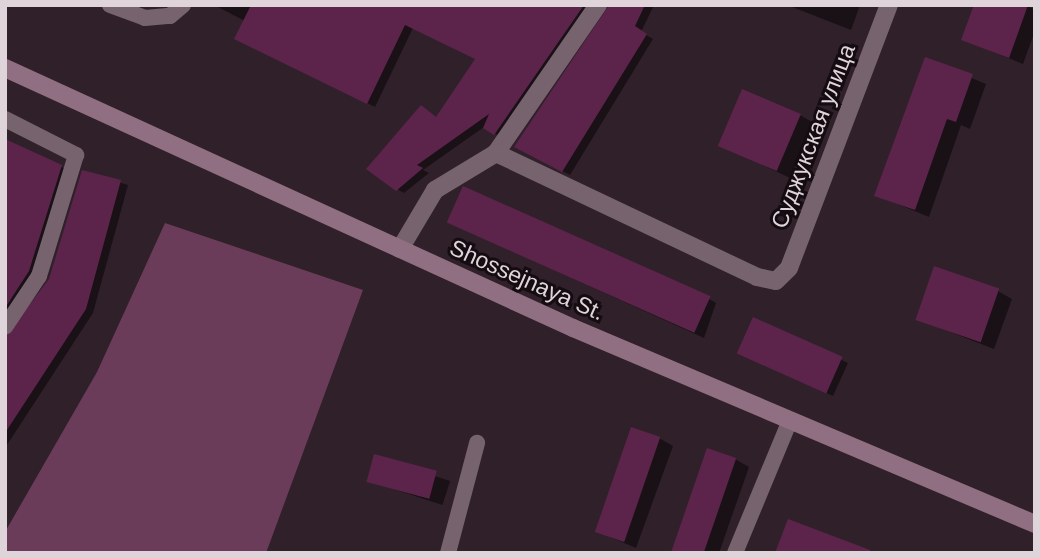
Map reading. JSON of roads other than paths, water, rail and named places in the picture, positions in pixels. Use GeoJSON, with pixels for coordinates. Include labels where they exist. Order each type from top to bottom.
{"type":"FeatureCollection","features":[{"type":"Feature","properties":{"kind":"street"},"geometry":{"type":"LineString","coordinates":[[400,249],[435,190],[496,153],[598,5]]}},
{"type":"Feature","properties":{"kind":"street","name":"Суджукская улица"},"geometry":{"type":"LineString","coordinates":[[496,153],[757,278],[776,281],[789,268],[889,5]]}},
{"type":"Feature","properties":{"kind":"street","name":"Shossejnaya St."},"geometry":{"type":"LineString","coordinates":[[5,68],[400,249],[1035,524]]}},
{"type":"Feature","properties":{"kind":"lane"},"geometry":{"type":"LineString","coordinates":[[110,5],[145,18],[170,16],[183,5]]}},
{"type":"Feature","properties":{"kind":"lane"},"geometry":{"type":"LineString","coordinates":[[5,119],[76,155],[39,276],[5,327]]}},
{"type":"Feature","properties":{"kind":"lane"},"geometry":{"type":"LineString","coordinates":[[735,553],[790,420]]}},
{"type":"Feature","properties":{"kind":"lane"},"geometry":{"type":"LineString","coordinates":[[448,553],[477,443]]}}]}
